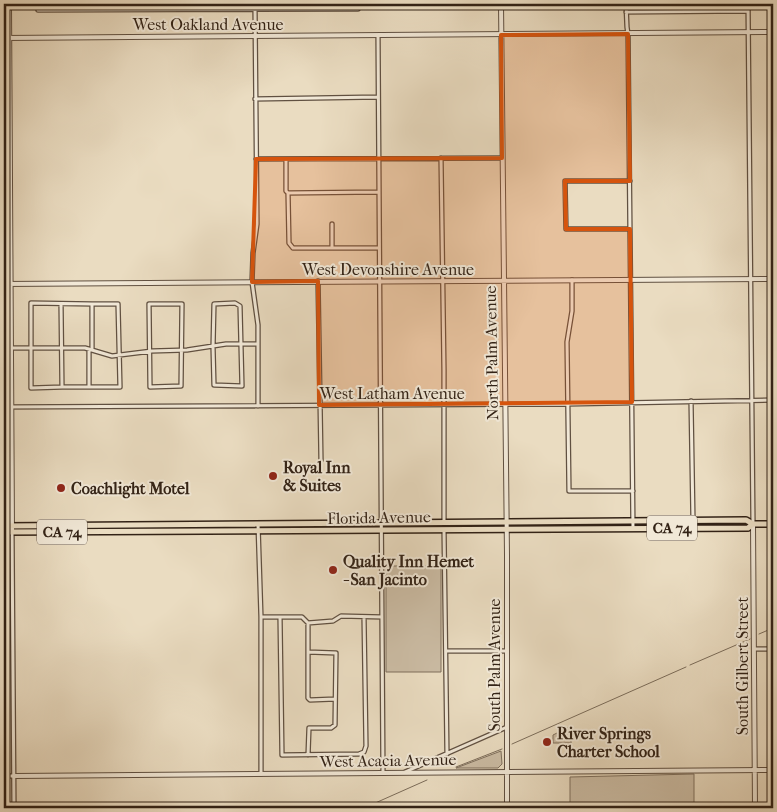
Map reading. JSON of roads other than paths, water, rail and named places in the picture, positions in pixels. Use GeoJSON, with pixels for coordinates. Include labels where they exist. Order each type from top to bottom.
{"type":"FeatureCollection","features":[{"type":"Feature","properties":{"kind":"main road","name":"Florida Avenue"},"geometry":{"type":"LineString","coordinates":[[4,526],[746,520],[753,524],[773,524]]}},
{"type":"Feature","properties":{"kind":"main road"},"geometry":{"type":"LineString","coordinates":[[661,528],[669,525],[692,525],[693,521]]}},
{"type":"Feature","properties":{"kind":"main road"},"geometry":{"type":"LineString","coordinates":[[112,532],[128,529],[172,528],[176,527],[176,524]]}},
{"type":"Feature","properties":{"kind":"main road","name":"Florida Avenue"},"geometry":{"type":"LineString","coordinates":[[4,532],[748,528],[753,524]]}},
{"type":"Feature","properties":{"kind":"street"},"geometry":{"type":"LineString","coordinates":[[9,4],[14,808]]}},
{"type":"Feature","properties":{"kind":"street"},"geometry":{"type":"LineString","coordinates":[[38,4],[38,10],[358,9],[358,4]]}},
{"type":"Feature","properties":{"kind":"street"},"geometry":{"type":"LineString","coordinates":[[189,4],[189,9]]}},
{"type":"Feature","properties":{"kind":"street","name":"North Palm Avenue"},"geometry":{"type":"LineString","coordinates":[[501,4],[506,522]]}},
{"type":"Feature","properties":{"kind":"street"},"geometry":{"type":"LineString","coordinates":[[626,4],[630,181],[633,529]]}},
{"type":"Feature","properties":{"kind":"street"},"geometry":{"type":"LineString","coordinates":[[748,4],[753,524]]}},
{"type":"Feature","properties":{"kind":"street"},"geometry":{"type":"LineString","coordinates":[[255,9],[257,224],[252,282],[258,325],[258,406]]}},
{"type":"Feature","properties":{"kind":"street"},"geometry":{"type":"LineString","coordinates":[[626,12],[748,11]]}},
{"type":"Feature","properties":{"kind":"street","name":"West Oakland Avenue"},"geometry":{"type":"LineString","coordinates":[[4,38],[773,32]]}},
{"type":"Feature","properties":{"kind":"street"},"geometry":{"type":"LineString","coordinates":[[378,36],[383,773]]}},
{"type":"Feature","properties":{"kind":"street"},"geometry":{"type":"LineString","coordinates":[[256,99],[378,97]]}},
{"type":"Feature","properties":{"kind":"street"},"geometry":{"type":"LineString","coordinates":[[4,123],[10,123]]}},
{"type":"Feature","properties":{"kind":"street"},"geometry":{"type":"LineString","coordinates":[[441,158],[444,281],[444,523]]}},
{"type":"Feature","properties":{"kind":"street"},"geometry":{"type":"LineString","coordinates":[[256,159],[502,158]]}},
{"type":"Feature","properties":{"kind":"street"},"geometry":{"type":"LineString","coordinates":[[286,159],[289,243],[293,248],[380,248]]}},
{"type":"Feature","properties":{"kind":"street"},"geometry":{"type":"LineString","coordinates":[[630,181],[565,181],[566,229],[630,229]]}},
{"type":"Feature","properties":{"kind":"street"},"geometry":{"type":"LineString","coordinates":[[288,193],[379,192]]}},
{"type":"Feature","properties":{"kind":"street"},"geometry":{"type":"LineString","coordinates":[[332,224],[332,248]]}},
{"type":"Feature","properties":{"kind":"street","name":"West Devonshire Avenue"},"geometry":{"type":"LineString","coordinates":[[4,284],[773,278]]}},
{"type":"Feature","properties":{"kind":"street"},"geometry":{"type":"LineString","coordinates":[[572,280],[572,311],[568,342],[569,491],[633,491]]}},
{"type":"Feature","properties":{"kind":"street"},"geometry":{"type":"LineString","coordinates":[[318,282],[320,460]]}},
{"type":"Feature","properties":{"kind":"street"},"geometry":{"type":"LineString","coordinates":[[31,303],[61,304],[118,304],[120,387],[31,388],[31,303]]}},
{"type":"Feature","properties":{"kind":"street"},"geometry":{"type":"LineString","coordinates":[[236,303],[240,306],[241,344],[242,386],[214,385],[214,304],[236,303]]}},
{"type":"Feature","properties":{"kind":"street"},"geometry":{"type":"LineString","coordinates":[[61,304],[62,387]]}},
{"type":"Feature","properties":{"kind":"street"},"geometry":{"type":"LineString","coordinates":[[89,387],[92,304]]}},
{"type":"Feature","properties":{"kind":"street"},"geometry":{"type":"LineString","coordinates":[[149,304],[182,304],[181,350],[181,386],[150,387],[149,304]]}},
{"type":"Feature","properties":{"kind":"street"},"geometry":{"type":"LineString","coordinates":[[11,348],[91,350],[112,356],[149,351],[258,344]]}},
{"type":"Feature","properties":{"kind":"street","name":"West Latham Avenue"},"geometry":{"type":"LineString","coordinates":[[4,407],[617,404],[632,402],[773,400]]}},
{"type":"Feature","properties":{"kind":"street"},"geometry":{"type":"LineString","coordinates":[[691,401],[693,521]]}},
{"type":"Feature","properties":{"kind":"street","name":"South Palm Avenue"},"geometry":{"type":"LineString","coordinates":[[506,522],[507,808]]}},
{"type":"Feature","properties":{"kind":"street"},"geometry":{"type":"LineString","coordinates":[[258,524],[261,617],[261,774]]}},
{"type":"Feature","properties":{"kind":"street","name":"South Gilbert Street"},"geometry":{"type":"LineString","coordinates":[[753,524],[755,808]]}},
{"type":"Feature","properties":{"kind":"street"},"geometry":{"type":"LineString","coordinates":[[444,529],[446,754]]}},
{"type":"Feature","properties":{"kind":"street"},"geometry":{"type":"LineString","coordinates":[[308,623],[333,621],[342,616],[382,617]]}},
{"type":"Feature","properties":{"kind":"street"},"geometry":{"type":"LineString","coordinates":[[261,617],[302,617],[308,623],[308,698],[310,700],[335,699]]}},
{"type":"Feature","properties":{"kind":"street"},"geometry":{"type":"LineString","coordinates":[[280,617],[282,755],[308,755],[359,754],[364,752],[366,746],[364,617]]}},
{"type":"Feature","properties":{"kind":"street"},"geometry":{"type":"LineString","coordinates":[[754,649],[773,649]]}},
{"type":"Feature","properties":{"kind":"street"},"geometry":{"type":"LineString","coordinates":[[446,651],[507,651]]}},
{"type":"Feature","properties":{"kind":"street"},"geometry":{"type":"LineString","coordinates":[[308,652],[336,653],[335,725],[331,728],[309,728],[308,755]]}},
{"type":"Feature","properties":{"kind":"street"},"geometry":{"type":"LineString","coordinates":[[404,773],[507,727]]}},
{"type":"Feature","properties":{"kind":"street","name":"West Acacia Avenue"},"geometry":{"type":"LineString","coordinates":[[4,776],[773,770]]}},
{"type":"Feature","properties":{"kind":"waterway"},"geometry":{"type":"LineString","coordinates":[[759,634],[773,628]]}},
{"type":"Feature","properties":{"kind":"waterway"},"geometry":{"type":"LineString","coordinates":[[690,665],[750,639]]}},
{"type":"Feature","properties":{"kind":"waterway"},"geometry":{"type":"LineString","coordinates":[[512,744],[686,667]]}},
{"type":"Feature","properties":{"kind":"waterway"},"geometry":{"type":"LineString","coordinates":[[456,767],[502,749]]}},
{"type":"Feature","properties":{"kind":"waterway"},"geometry":{"type":"LineString","coordinates":[[364,808],[427,780]]}},
{"type":"Feature","properties":{"kind":"place","name":"Royal Inn & Suites"},"geometry":{"type":"Point","coordinates":[273,476]}},
{"type":"Feature","properties":{"kind":"place","name":"Coachlight Motel"},"geometry":{"type":"Point","coordinates":[61,488]}},
{"type":"Feature","properties":{"kind":"place","name":"Quality Inn Hemet - San Jacinto"},"geometry":{"type":"Point","coordinates":[333,570]}},
{"type":"Feature","properties":{"kind":"place","name":"River Springs Charter School"},"geometry":{"type":"Point","coordinates":[547,742]}}]}
